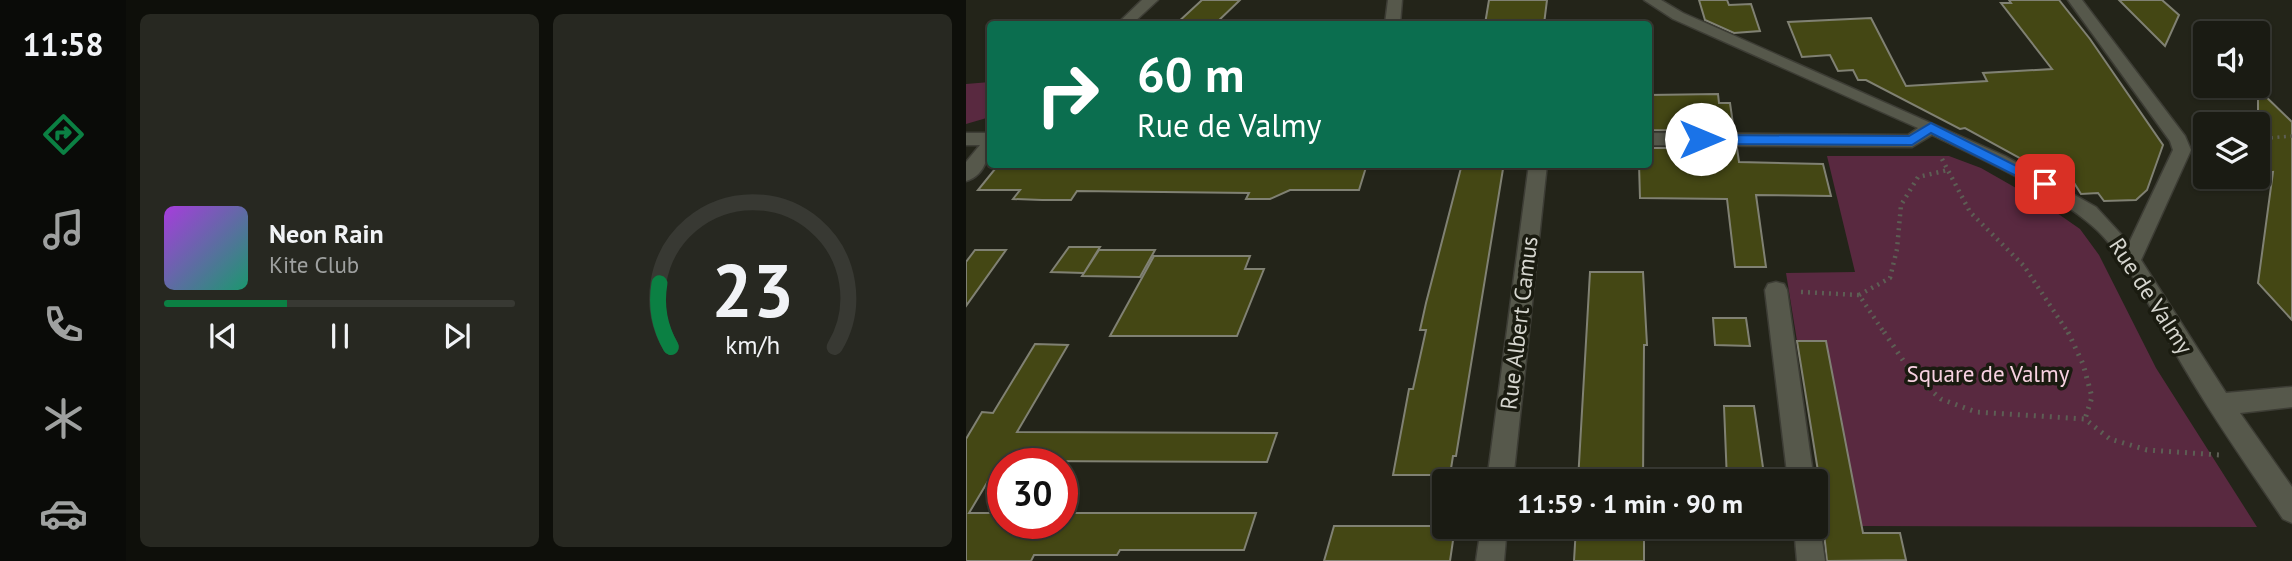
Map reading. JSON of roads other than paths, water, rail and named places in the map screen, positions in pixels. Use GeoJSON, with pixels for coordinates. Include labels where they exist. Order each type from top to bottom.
{"type":"FeatureCollection","features":[{"type":"Feature","properties":{"kind":"street"},"geometry":{"type":"LineString","coordinates":[[1127,21],[1151,0]]}},
{"type":"Feature","properties":{"kind":"street"},"geometry":{"type":"LineString","coordinates":[[1393,21],[1395,0]]}},
{"type":"Feature","properties":{"kind":"street","name":"Rue de Valmy"},"geometry":{"type":"LineString","coordinates":[[1651,0],[1678,16],[1931,127],[2068,197],[2107,228],[2131,260],[2220,404],[2292,510]]}},
{"type":"Feature","properties":{"kind":"street"},"geometry":{"type":"LineString","coordinates":[[2075,0],[2179,140],[2182,150],[2131,260]]}},
{"type":"Feature","properties":{"kind":"street"},"geometry":{"type":"LineString","coordinates":[[1652,139],[1912,141],[1931,127]]}},
{"type":"Feature","properties":{"kind":"street"},"geometry":{"type":"LineString","coordinates":[[966,139],[987,139]]}},
{"type":"Feature","properties":{"kind":"street"},"geometry":{"type":"LineString","coordinates":[[966,175],[987,149]]}},
{"type":"Feature","properties":{"kind":"street","name":"Rue Albert Camus"},"geometry":{"type":"LineString","coordinates":[[1501,469],[1538,168]]}},
{"type":"Feature","properties":{"kind":"street"},"geometry":{"type":"LineString","coordinates":[[1776,290],[1799,469]]}},
{"type":"Feature","properties":{"kind":"street"},"geometry":{"type":"LineString","coordinates":[[2220,404],[2292,397]]}},
{"type":"Feature","properties":{"kind":"street"},"geometry":{"type":"LineString","coordinates":[[1490,561],[1493,539]]}},
{"type":"Feature","properties":{"kind":"street"},"geometry":{"type":"LineString","coordinates":[[1808,539],[1811,561]]}},
{"type":"Feature","properties":{"kind":"park label","name":"Square de Valmy"},"geometry":{"type":"Point","coordinates":[1988,374]}}]}
